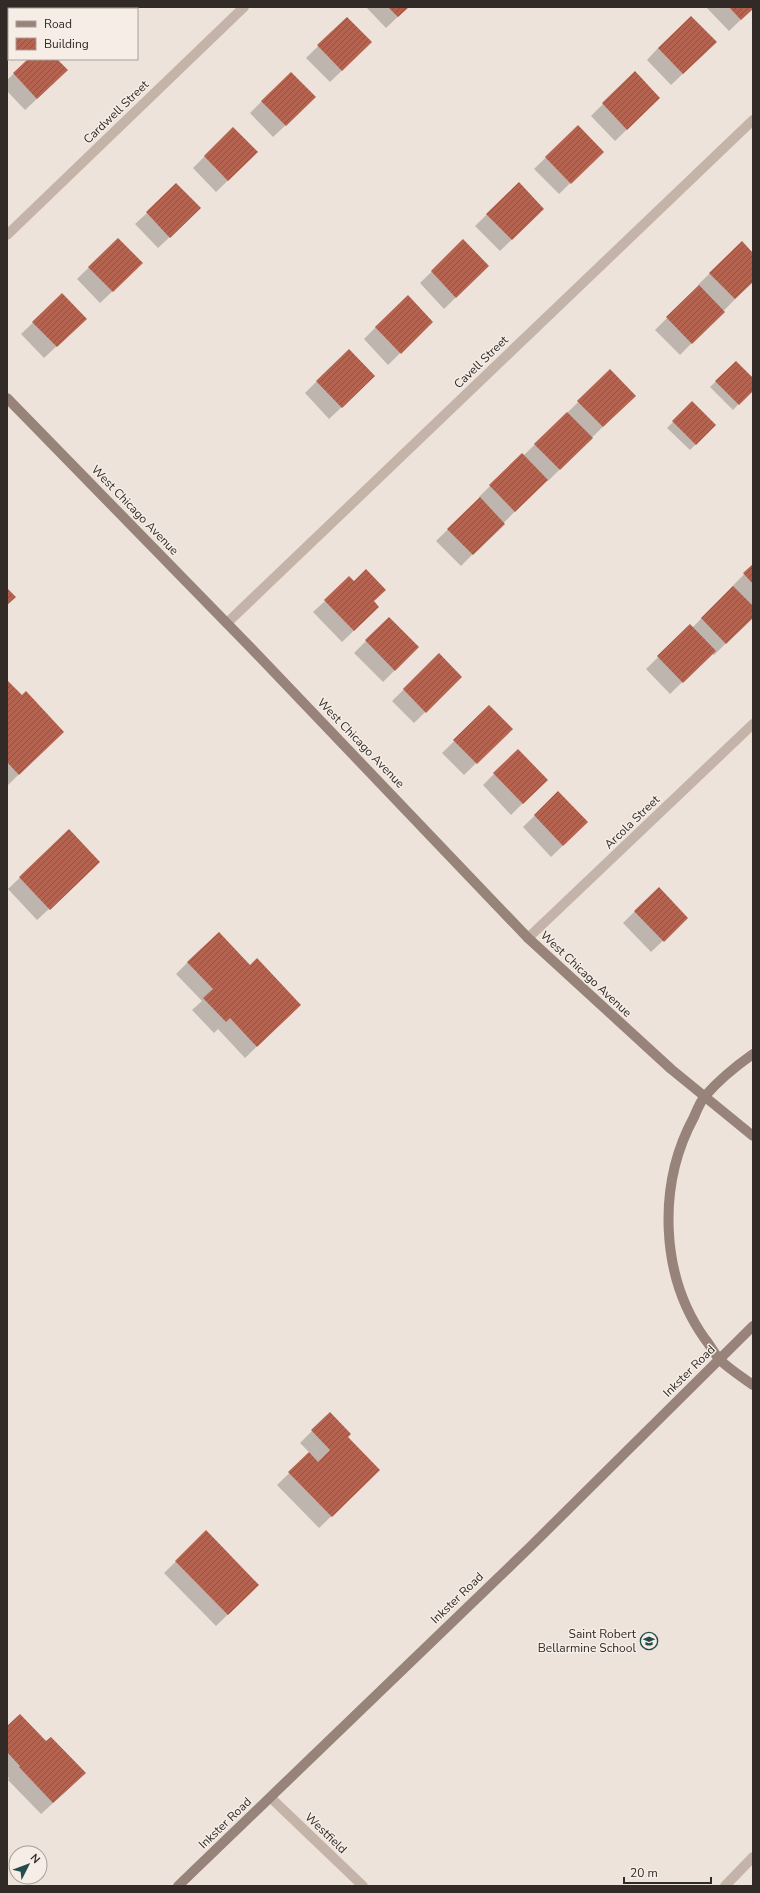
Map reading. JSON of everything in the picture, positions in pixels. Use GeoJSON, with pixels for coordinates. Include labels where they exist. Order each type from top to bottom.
{"type":"FeatureCollection","features":[{"type":"Feature","properties":{"kind":"main road","name":"West Chicago Avenue"},"geometry":{"type":"LineString","coordinates":[[7,398],[227,623],[528,938],[671,1070],[753,1136]]}},
{"type":"Feature","properties":{"kind":"main road"},"geometry":{"type":"LineString","coordinates":[[753,1054],[736,1066],[705,1096],[686,1130],[674,1166],[669,1196],[668,1234],[673,1264],[684,1300],[697,1328],[719,1359],[753,1385]]}},
{"type":"Feature","properties":{"kind":"main road","name":"Inkster Road"},"geometry":{"type":"LineString","coordinates":[[178,1886],[271,1798],[528,1548],[753,1326]]}},
{"type":"Feature","properties":{"kind":"street","name":"Cardwell Street"},"geometry":{"type":"LineString","coordinates":[[7,235],[244,7]]}},
{"type":"Feature","properties":{"kind":"street","name":"Cavell Street"},"geometry":{"type":"LineString","coordinates":[[227,623],[753,120]]}},
{"type":"Feature","properties":{"kind":"street","name":"Arcola Street"},"geometry":{"type":"LineString","coordinates":[[528,938],[753,724]]}},
{"type":"Feature","properties":{"kind":"street","name":"Westfield"},"geometry":{"type":"LineString","coordinates":[[271,1798],[362,1886]]}},
{"type":"Feature","properties":{"kind":"street"},"geometry":{"type":"LineString","coordinates":[[724,1886],[753,1857]]}},
{"type":"Feature","properties":{"kind":"building"},"geometry":{"type":"Polygon","coordinates":[[[115,7],[116,8],[79,8],[115,7]]]}},
{"type":"Feature","properties":{"kind":"building"},"geometry":{"type":"Polygon","coordinates":[[[388,7],[409,7],[398,17],[388,7]]]}},
{"type":"Feature","properties":{"kind":"building"},"geometry":{"type":"Polygon","coordinates":[[[729,7],[753,7],[753,9],[741,20],[729,7]]]}},
{"type":"Feature","properties":{"kind":"building"},"geometry":{"type":"Polygon","coordinates":[[[691,16],[717,42],[683,74],[658,48],[691,16]]]}},
{"type":"Feature","properties":{"kind":"building"},"geometry":{"type":"Polygon","coordinates":[[[347,17],[372,42],[342,71],[317,45],[347,17]]]}},
{"type":"Feature","properties":{"kind":"building"},"geometry":{"type":"Polygon","coordinates":[[[27,60],[58,60],[68,70],[37,99],[13,73],[27,60]]]}},
{"type":"Feature","properties":{"kind":"building"},"geometry":{"type":"Polygon","coordinates":[[[635,71],[660,98],[627,130],[602,103],[635,71]]]}},
{"type":"Feature","properties":{"kind":"building"},"geometry":{"type":"Polygon","coordinates":[[[291,72],[316,97],[286,126],[261,101],[291,72]]]}},
{"type":"Feature","properties":{"kind":"building"},"geometry":{"type":"Polygon","coordinates":[[[578,125],[604,152],[571,184],[545,157],[578,125]]]}},
{"type":"Feature","properties":{"kind":"building"},"geometry":{"type":"Polygon","coordinates":[[[233,127],[258,152],[228,181],[204,156],[233,127]]]}},
{"type":"Feature","properties":{"kind":"building"},"geometry":{"type":"Polygon","coordinates":[[[519,182],[544,209],[512,240],[486,214],[519,182]]]}},
{"type":"Feature","properties":{"kind":"building"},"geometry":{"type":"Polygon","coordinates":[[[176,183],[201,208],[170,238],[146,212],[176,183]]]}},
{"type":"Feature","properties":{"kind":"building"},"geometry":{"type":"Polygon","coordinates":[[[118,238],[143,263],[113,292],[88,267],[118,238]]]}},
{"type":"Feature","properties":{"kind":"building"},"geometry":{"type":"Polygon","coordinates":[[[463,239],[489,266],[456,298],[431,271],[463,239]]]}},
{"type":"Feature","properties":{"kind":"building"},"geometry":{"type":"Polygon","coordinates":[[[742,241],[753,253],[753,282],[735,299],[709,273],[742,241]]]}},
{"type":"Feature","properties":{"kind":"building"},"geometry":{"type":"Polygon","coordinates":[[[699,285],[725,312],[692,344],[666,317],[699,285]]]}},
{"type":"Feature","properties":{"kind":"building"},"geometry":{"type":"Polygon","coordinates":[[[62,293],[87,319],[57,347],[32,322],[62,293]]]}},
{"type":"Feature","properties":{"kind":"building"},"geometry":{"type":"Polygon","coordinates":[[[408,295],[433,322],[401,354],[375,327],[408,295]]]}},
{"type":"Feature","properties":{"kind":"building"},"geometry":{"type":"Polygon","coordinates":[[[349,349],[375,376],[342,408],[316,381],[349,349]]]}},
{"type":"Feature","properties":{"kind":"building"},"geometry":{"type":"Polygon","coordinates":[[[736,361],[753,378],[753,391],[739,405],[715,381],[736,361]]]}},
{"type":"Feature","properties":{"kind":"building"},"geometry":{"type":"Polygon","coordinates":[[[610,369],[636,396],[603,427],[577,401],[610,369]]]}},
{"type":"Feature","properties":{"kind":"building"},"geometry":{"type":"Polygon","coordinates":[[[692,401],[716,425],[696,445],[672,421],[692,401]]]}},
{"type":"Feature","properties":{"kind":"building"},"geometry":{"type":"Polygon","coordinates":[[[567,412],[593,438],[560,470],[534,444],[567,412]]]}},
{"type":"Feature","properties":{"kind":"building"},"geometry":{"type":"Polygon","coordinates":[[[522,453],[548,480],[515,512],[489,485],[522,453]]]}},
{"type":"Feature","properties":{"kind":"building"},"geometry":{"type":"Polygon","coordinates":[[[480,497],[505,524],[473,555],[447,529],[480,497]]]}},
{"type":"Feature","properties":{"kind":"building"},"geometry":{"type":"Polygon","coordinates":[[[753,564],[753,584],[743,573],[753,564]]]}},
{"type":"Feature","properties":{"kind":"building"},"geometry":{"type":"Polygon","coordinates":[[[366,569],[386,590],[374,601],[379,607],[354,631],[324,600],[349,576],[354,581],[366,569]]]}},
{"type":"Feature","properties":{"kind":"building"},"geometry":{"type":"Polygon","coordinates":[[[733,586],[753,606],[753,618],[726,644],[701,618],[733,586]]]}},
{"type":"Feature","properties":{"kind":"building"},"geometry":{"type":"Polygon","coordinates":[[[7,588],[16,597],[7,605],[7,588]]]}},
{"type":"Feature","properties":{"kind":"building"},"geometry":{"type":"Polygon","coordinates":[[[389,617],[419,647],[395,671],[365,640],[389,617]]]}},
{"type":"Feature","properties":{"kind":"building"},"geometry":{"type":"Polygon","coordinates":[[[690,624],[716,651],[683,683],[657,656],[690,624]]]}},
{"type":"Feature","properties":{"kind":"building"},"geometry":{"type":"Polygon","coordinates":[[[439,653],[462,677],[426,713],[403,689],[439,653]]]}},
{"type":"Feature","properties":{"kind":"building"},"geometry":{"type":"Polygon","coordinates":[[[7,680],[22,695],[26,691],[64,732],[19,775],[7,762],[7,680]]]}},
{"type":"Feature","properties":{"kind":"building"},"geometry":{"type":"Polygon","coordinates":[[[489,705],[513,729],[477,764],[453,740],[489,705]]]}},
{"type":"Feature","properties":{"kind":"building"},"geometry":{"type":"Polygon","coordinates":[[[518,749],[548,780],[523,804],[493,773],[518,749]]]}},
{"type":"Feature","properties":{"kind":"building"},"geometry":{"type":"Polygon","coordinates":[[[558,791],[588,822],[563,846],[534,815],[558,791]]]}},
{"type":"Feature","properties":{"kind":"building"},"geometry":{"type":"Polygon","coordinates":[[[69,829],[100,862],[50,910],[19,877],[69,829]]]}},
{"type":"Feature","properties":{"kind":"building"},"geometry":{"type":"Polygon","coordinates":[[[659,887],[688,918],[664,942],[634,911],[659,887]]]}},
{"type":"Feature","properties":{"kind":"building"},"geometry":{"type":"Polygon","coordinates":[[[219,932],[250,965],[257,958],[301,1005],[257,1047],[230,1018],[226,1022],[203,998],[213,989],[187,962],[219,932]]]}},
{"type":"Feature","properties":{"kind":"building"},"geometry":{"type":"Polygon","coordinates":[[[330,1412],[351,1434],[348,1437],[380,1470],[332,1517],[288,1472],[309,1452],[318,1462],[330,1450],[311,1430],[330,1412]]]}},
{"type":"Feature","properties":{"kind":"building"},"geometry":{"type":"Polygon","coordinates":[[[206,1530],[259,1585],[228,1615],[175,1561],[206,1530]]]}},
{"type":"Feature","properties":{"kind":"building"},"geometry":{"type":"Polygon","coordinates":[[[20,1714],[46,1741],[51,1737],[86,1773],[53,1803],[7,1752],[7,1726],[20,1714]]]}},
{"type":"Feature","properties":{"kind":"place","name":"Saint Robert Bellarmine School"},"geometry":{"type":"Point","coordinates":[649,1641]}}]}
